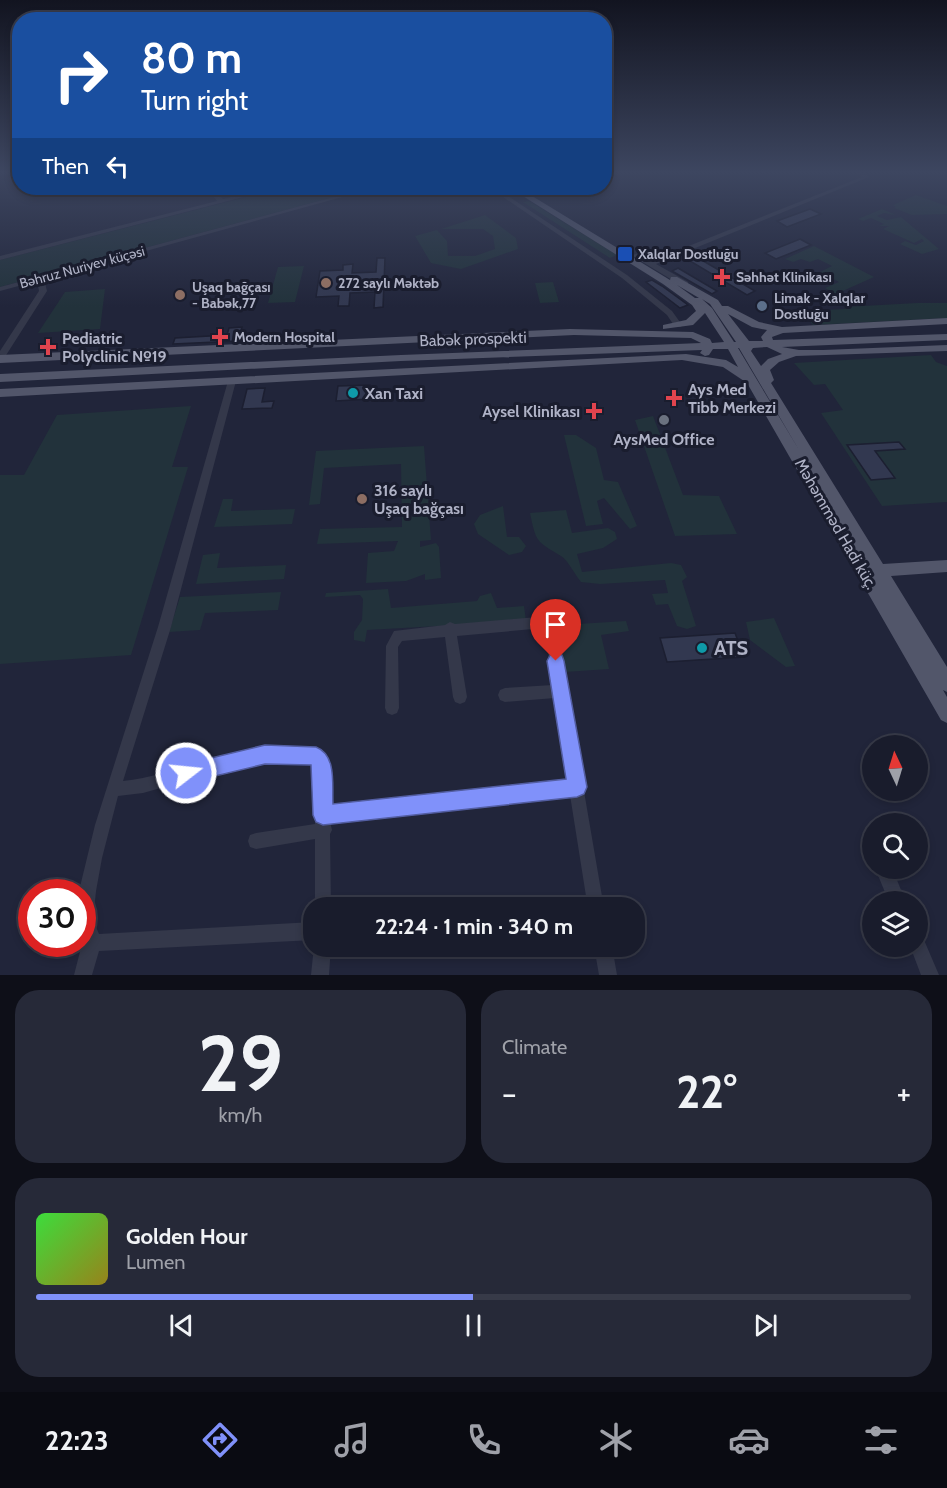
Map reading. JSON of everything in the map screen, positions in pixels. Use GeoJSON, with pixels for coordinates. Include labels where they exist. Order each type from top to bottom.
{"type":"FeatureCollection","features":[{"type":"Feature","properties":{"kind":"main road"},"geometry":{"type":"LineString","coordinates":[[562,216],[667,279],[690,288],[749,322],[783,330],[947,321]]}},
{"type":"Feature","properties":{"kind":"main road"},"geometry":{"type":"LineString","coordinates":[[572,216],[635,255],[702,304],[730,334]]}},
{"type":"Feature","properties":{"kind":"main road"},"geometry":{"type":"LineString","coordinates":[[570,332],[678,326],[695,319],[700,314],[700,308],[667,279]]}},
{"type":"Feature","properties":{"kind":"main road"},"geometry":{"type":"LineString","coordinates":[[714,302],[768,380],[806,441],[814,461]]}},
{"type":"Feature","properties":{"kind":"main road","name":"Babək prospekti"},"geometry":{"type":"LineString","coordinates":[[0,378],[401,358],[626,351],[947,329]]}},
{"type":"Feature","properties":{"kind":"main road"},"geometry":{"type":"LineString","coordinates":[[783,330],[766,337],[768,344],[775,349],[793,353],[947,348]]}},
{"type":"Feature","properties":{"kind":"main road"},"geometry":{"type":"LineString","coordinates":[[570,332],[686,334],[706,341],[707,351],[686,357]]}},
{"type":"Feature","properties":{"kind":"main road","name":"Babək prospekti"},"geometry":{"type":"LineString","coordinates":[[0,358],[570,332]]}},
{"type":"Feature","properties":{"kind":"main road","name":"Məhəmməd Hadi küç."},"geometry":{"type":"LineString","coordinates":[[730,334],[747,354],[814,461],[947,714]]}},
{"type":"Feature","properties":{"kind":"main road","name":"Məhəmməd Hadi küç."},"geometry":{"type":"LineString","coordinates":[[730,334],[761,395],[872,571],[947,683]]}},
{"type":"Feature","properties":{"kind":"main road","name":"Babək prospekti"},"geometry":{"type":"LineString","coordinates":[[0,371],[367,353],[674,342],[947,337]]}},
{"type":"Feature","properties":{"kind":"main road"},"geometry":{"type":"LineString","coordinates":[[94,354],[126,358],[166,358],[574,339],[674,342]]}},
{"type":"Feature","properties":{"kind":"main road"},"geometry":{"type":"LineString","coordinates":[[801,340],[947,343]]}},
{"type":"Feature","properties":{"kind":"main road"},"geometry":{"type":"LineString","coordinates":[[0,384],[626,351]]}},
{"type":"Feature","properties":{"kind":"main road"},"geometry":{"type":"LineString","coordinates":[[768,380],[764,370],[774,360],[842,353]]}},
{"type":"Feature","properties":{"kind":"main road","name":"Babək prospekti"},"geometry":{"type":"LineString","coordinates":[[0,393],[686,357],[711,360],[736,369],[761,395]]}},
{"type":"Feature","properties":{"kind":"main road"},"geometry":{"type":"LineString","coordinates":[[166,358],[143,366],[139,370],[139,378],[148,383],[200,382]]}},
{"type":"Feature","properties":{"kind":"main road"},"geometry":{"type":"LineString","coordinates":[[872,571],[947,566]]}},
{"type":"Feature","properties":{"kind":"street","name":"Bəhruz Nuriyev küçəsi"},"geometry":{"type":"LineString","coordinates":[[0,258],[162,216]]}},
{"type":"Feature","properties":{"kind":"street","name":"Bəhruz Nuriyev küçəsi"},"geometry":{"type":"LineString","coordinates":[[0,289],[267,216]]}},
{"type":"Feature","properties":{"kind":"street"},"geometry":{"type":"LineString","coordinates":[[535,216],[670,311],[678,326]]}},
{"type":"Feature","properties":{"kind":"street"},"geometry":{"type":"LineString","coordinates":[[653,263],[768,216]]}},
{"type":"Feature","properties":{"kind":"street"},"geometry":{"type":"LineString","coordinates":[[635,255],[653,263],[690,288]]}},
{"type":"Feature","properties":{"kind":"street"},"geometry":{"type":"LineString","coordinates":[[0,358],[43,291],[40,278]]}},
{"type":"Feature","properties":{"kind":"street"},"geometry":{"type":"LineString","coordinates":[[91,879],[115,789],[175,591],[231,381]]}},
{"type":"Feature","properties":{"kind":"street"},"geometry":{"type":"LineString","coordinates":[[392,708],[393,639],[408,632],[549,621],[595,897]]}},
{"type":"Feature","properties":{"kind":"street"},"geometry":{"type":"LineString","coordinates":[[450,628],[460,697]]}},
{"type":"Feature","properties":{"kind":"street"},"geometry":{"type":"LineString","coordinates":[[505,695],[561,691]]}},
{"type":"Feature","properties":{"kind":"street"},"geometry":{"type":"LineString","coordinates":[[115,789],[143,786],[265,754],[316,756],[322,765],[323,897]]}},
{"type":"Feature","properties":{"kind":"street"},"geometry":{"type":"LineString","coordinates":[[256,841],[323,822],[577,787]]}},
{"type":"Feature","properties":{"kind":"street"},"geometry":{"type":"LineString","coordinates":[[96,943],[303,932]]}},
{"type":"Feature","properties":{"kind":"street"},"geometry":{"type":"LineString","coordinates":[[82,975],[88,957]]}},
{"type":"Feature","properties":{"kind":"street"},"geometry":{"type":"LineString","coordinates":[[320,975],[321,957]]}},
{"type":"Feature","properties":{"kind":"street"},"geometry":{"type":"LineString","coordinates":[[605,957],[608,975]]}},
{"type":"Feature","properties":{"kind":"street"},"geometry":{"type":"LineString","coordinates":[[923,957],[930,975]]}},
{"type":"Feature","properties":{"kind":"shaded area"},"geometry":{"type":"Polygon","coordinates":[[[170,216],[261,216],[0,287],[0,260],[170,216]]]}},
{"type":"Feature","properties":{"kind":"shaded area"},"geometry":{"type":"Polygon","coordinates":[[[487,216],[516,238],[518,249],[461,269],[431,263],[415,236],[437,230],[447,241],[448,256],[475,256],[495,249],[493,236],[483,229],[441,229],[487,216]]]}},
{"type":"Feature","properties":{"kind":"shaded area"},"geometry":{"type":"Polygon","coordinates":[[[546,216],[554,216],[617,255],[610,258],[546,216]]]}},
{"type":"Feature","properties":{"kind":"shaded area"},"geometry":{"type":"Polygon","coordinates":[[[878,216],[887,220],[901,217],[939,249],[922,254],[900,244],[905,241],[916,245],[924,241],[922,239],[914,243],[883,229],[889,226],[879,226],[884,224],[871,218],[863,221],[858,219],[878,216]]]}},
{"type":"Feature","properties":{"kind":"shaded area"},"geometry":{"type":"Polygon","coordinates":[[[814,246],[874,277],[836,294],[825,288],[839,282],[820,272],[832,266],[818,259],[810,262],[801,259],[793,262],[785,259],[814,246]]]}},
{"type":"Feature","properties":{"kind":"shaded area"},"geometry":{"type":"Polygon","coordinates":[[[304,266],[295,302],[268,303],[278,267],[304,266]]]}},
{"type":"Feature","properties":{"kind":"shaded area"},"geometry":{"type":"Polygon","coordinates":[[[553,282],[559,302],[540,303],[535,283],[553,282]]]}},
{"type":"Feature","properties":{"kind":"shaded area"},"geometry":{"type":"Polygon","coordinates":[[[105,289],[100,329],[38,333],[65,292],[105,289]]]}},
{"type":"Feature","properties":{"kind":"shaded area"},"geometry":{"type":"Polygon","coordinates":[[[947,303],[947,318],[813,325],[804,314],[807,314],[805,311],[845,309],[844,307],[947,303]]]}},
{"type":"Feature","properties":{"kind":"shaded area"},"geometry":{"type":"Polygon","coordinates":[[[931,355],[936,362],[947,366],[947,502],[882,506],[821,413],[843,410],[825,384],[814,385],[794,363],[931,355]]]}},
{"type":"Feature","properties":{"kind":"shaded area"},"geometry":{"type":"Polygon","coordinates":[[[191,406],[172,467],[188,467],[131,655],[0,664],[0,475],[24,475],[57,415],[191,406]]]}},
{"type":"Feature","properties":{"kind":"shaded area"},"geometry":{"type":"Polygon","coordinates":[[[653,416],[683,495],[719,496],[737,534],[675,536],[635,420],[653,416]]]}},
{"type":"Feature","properties":{"kind":"shaded area"},"geometry":{"type":"Polygon","coordinates":[[[564,435],[576,435],[596,448],[604,480],[618,482],[637,526],[630,529],[604,498],[597,501],[603,524],[586,526],[564,435]]]}},
{"type":"Feature","properties":{"kind":"shaded area"},"geometry":{"type":"Polygon","coordinates":[[[424,446],[431,540],[420,541],[420,547],[436,543],[439,547],[441,578],[425,580],[425,574],[406,581],[366,583],[368,553],[394,551],[398,541],[317,544],[320,529],[402,527],[401,464],[324,468],[320,504],[309,505],[316,451],[424,446]]]}},
{"type":"Feature","properties":{"kind":"shaded area"},"geometry":{"type":"Polygon","coordinates":[[[223,499],[233,499],[231,511],[295,509],[292,524],[214,527],[223,499]]]}},
{"type":"Feature","properties":{"kind":"shaded area"},"geometry":{"type":"Polygon","coordinates":[[[503,506],[507,537],[519,537],[526,546],[522,552],[509,555],[478,534],[474,524],[480,515],[503,506]]]}},
{"type":"Feature","properties":{"kind":"shaded area"},"geometry":{"type":"Polygon","coordinates":[[[566,510],[572,533],[608,528],[615,532],[617,539],[603,548],[577,554],[582,572],[671,563],[681,565],[687,577],[682,581],[696,626],[687,629],[677,626],[668,604],[656,605],[652,594],[668,593],[665,580],[600,584],[581,582],[564,558],[538,540],[530,513],[566,510]]]}},
{"type":"Feature","properties":{"kind":"shaded area"},"geometry":{"type":"Polygon","coordinates":[[[220,553],[217,568],[286,565],[284,579],[196,584],[203,555],[220,553]]]}},
{"type":"Feature","properties":{"kind":"shaded area"},"geometry":{"type":"Polygon","coordinates":[[[388,589],[391,608],[477,601],[480,596],[491,593],[497,608],[524,606],[526,621],[367,630],[365,642],[354,640],[354,632],[362,620],[363,599],[360,595],[325,597],[326,593],[388,589]]]}},
{"type":"Feature","properties":{"kind":"shaded area"},"geometry":{"type":"Polygon","coordinates":[[[281,592],[278,610],[205,613],[200,630],[169,632],[180,597],[281,592]]]}},
{"type":"Feature","properties":{"kind":"shaded area"},"geometry":{"type":"Polygon","coordinates":[[[774,618],[795,666],[786,667],[750,640],[746,622],[774,618]]]}},
{"type":"Feature","properties":{"kind":"shaded area"},"geometry":{"type":"Polygon","coordinates":[[[626,621],[629,631],[601,635],[609,669],[565,672],[560,647],[562,625],[626,621]]]}},
{"type":"Feature","properties":{"kind":"building"},"geometry":{"type":"Polygon","coordinates":[[[789,216],[814,216],[787,227],[777,221],[789,216]]]}},
{"type":"Feature","properties":{"kind":"building"},"geometry":{"type":"Polygon","coordinates":[[[800,239],[811,245],[776,259],[765,253],[800,239]]]}},
{"type":"Feature","properties":{"kind":"building"},"geometry":{"type":"Polygon","coordinates":[[[693,255],[755,291],[747,295],[685,258],[693,255]]]}},
{"type":"Feature","properties":{"kind":"building","name":"272 saylı Məktəb"},"geometry":{"type":"Polygon","coordinates":[[[377,258],[385,258],[383,307],[374,308],[375,292],[350,293],[349,306],[338,306],[339,296],[316,297],[320,271],[343,270],[343,265],[353,264],[352,273],[376,272],[377,258]]]}},
{"type":"Feature","properties":{"kind":"building"},"geometry":{"type":"Polygon","coordinates":[[[678,268],[717,291],[712,294],[672,271],[678,268]]]}},
{"type":"Feature","properties":{"kind":"building"},"geometry":{"type":"Polygon","coordinates":[[[652,280],[688,305],[680,308],[646,282],[652,280]]]}},
{"type":"Feature","properties":{"kind":"building","name":"Modern Hospital"},"geometry":{"type":"Polygon","coordinates":[[[242,327],[238,341],[173,344],[175,338],[227,335],[229,328],[242,327]]]}},
{"type":"Feature","properties":{"kind":"building","name":"Xan Taxi"},"geometry":{"type":"Polygon","coordinates":[[[370,385],[369,399],[336,401],[338,386],[370,385]]]}},
{"type":"Feature","properties":{"kind":"building"},"geometry":{"type":"Polygon","coordinates":[[[265,388],[262,402],[274,401],[272,408],[242,409],[247,389],[265,388]]]}},
{"type":"Feature","properties":{"kind":"building"},"geometry":{"type":"Polygon","coordinates":[[[899,442],[905,449],[875,451],[895,478],[871,480],[847,445],[899,442]]]}},
{"type":"Feature","properties":{"kind":"building","name":"ATS"},"geometry":{"type":"Polygon","coordinates":[[[735,633],[744,657],[667,662],[660,638],[735,633]]]}},
{"type":"Feature","properties":{"kind":"place","name":"Xalqlar Dostluğu"},"geometry":{"type":"Point","coordinates":[625,254]}},
{"type":"Feature","properties":{"kind":"place","name":"Səhhət Klinikası"},"geometry":{"type":"Point","coordinates":[722,277]}},
{"type":"Feature","properties":{"kind":"place","name":"272 saylı Məktəb"},"geometry":{"type":"Point","coordinates":[326,283]}},
{"type":"Feature","properties":{"kind":"place","name":"Uşaq bağçası - Babək,77"},"geometry":{"type":"Point","coordinates":[180,295]}},
{"type":"Feature","properties":{"kind":"place","name":"Limak - Xalqlar Dostluğu"},"geometry":{"type":"Point","coordinates":[762,306]}},
{"type":"Feature","properties":{"kind":"place","name":"Modern Hospital"},"geometry":{"type":"Point","coordinates":[220,337]}},
{"type":"Feature","properties":{"kind":"place","name":"Pediatric Polyclinic №19"},"geometry":{"type":"Point","coordinates":[48,347]}},
{"type":"Feature","properties":{"kind":"place","name":"Xan Taxi"},"geometry":{"type":"Point","coordinates":[353,393]}},
{"type":"Feature","properties":{"kind":"place","name":"Ays Med Tibb Merkezi"},"geometry":{"type":"Point","coordinates":[674,398]}},
{"type":"Feature","properties":{"kind":"place","name":"Aysel Klinikası"},"geometry":{"type":"Point","coordinates":[594,411]}},
{"type":"Feature","properties":{"kind":"place","name":"AysMed Office"},"geometry":{"type":"Point","coordinates":[664,420]}},
{"type":"Feature","properties":{"kind":"place","name":"316 saylı Uşaq bağçası"},"geometry":{"type":"Point","coordinates":[362,499]}},
{"type":"Feature","properties":{"kind":"place","name":"ATS"},"geometry":{"type":"Point","coordinates":[702,648]}},
{"type":"Feature","properties":{"kind":"route"},"geometry":{"type":"LineString","coordinates":[[186,773],[265,754],[316,756],[319,757],[322,765],[323,815],[338,811],[577,787],[556,661]]}}]}
